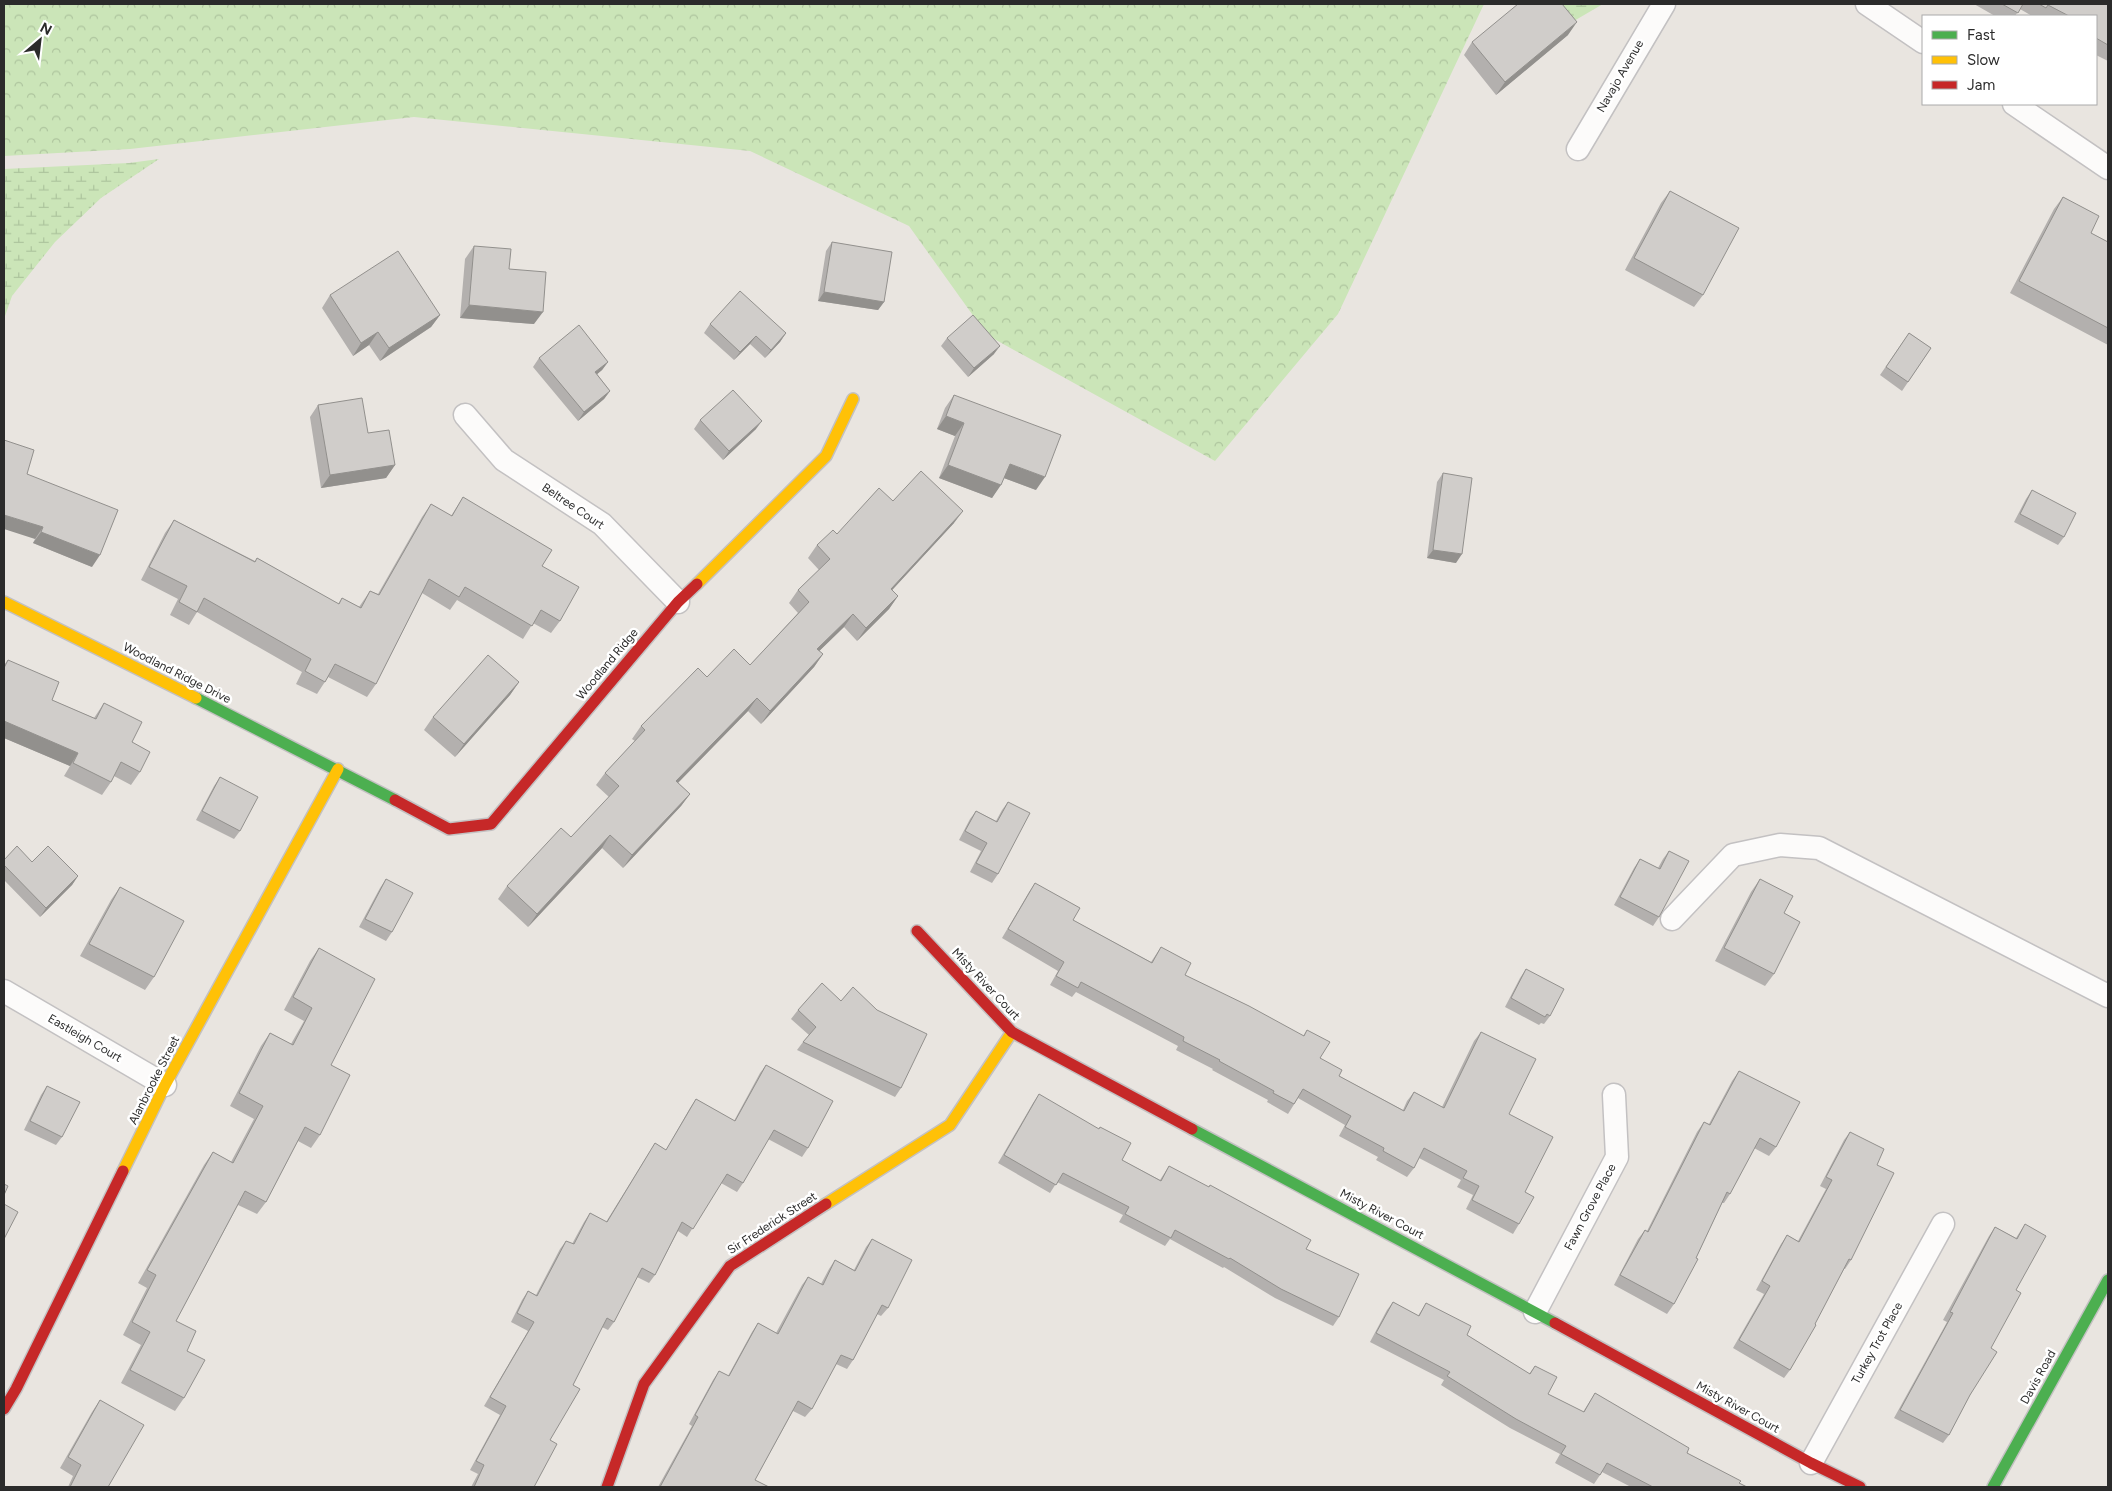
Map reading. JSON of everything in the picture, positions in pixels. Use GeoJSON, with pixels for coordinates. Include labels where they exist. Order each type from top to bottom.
{"type":"FeatureCollection","features":[{"type":"Feature","properties":{"kind":"street","name":"Navajo Avenue"},"geometry":{"type":"LineString","coordinates":[[1578,149],[1664,4]]}},
{"type":"Feature","properties":{"kind":"street"},"geometry":{"type":"LineString","coordinates":[[1867,4],[1922,41]]}},
{"type":"Feature","properties":{"kind":"street"},"geometry":{"type":"LineString","coordinates":[[2015,105],[2108,168]]}},
{"type":"Feature","properties":{"kind":"street","name":"Woodland Ridge"},"geometry":{"type":"LineString","coordinates":[[338,770],[450,829],[491,824],[678,602],[826,456],[853,399]]}},
{"type":"Feature","properties":{"kind":"street","name":"Beltree Court"},"geometry":{"type":"LineString","coordinates":[[465,415],[504,460],[602,524],[678,602]]}},
{"type":"Feature","properties":{"kind":"street","name":"Woodland Ridge Drive"},"geometry":{"type":"LineString","coordinates":[[4,602],[338,770]]}},
{"type":"Feature","properties":{"kind":"street","name":"Alanbrooke Street"},"geometry":{"type":"LineString","coordinates":[[4,1409],[10,1386],[165,1085],[338,770]]}},
{"type":"Feature","properties":{"kind":"street"},"geometry":{"type":"LineString","coordinates":[[1672,920],[1733,855],[1780,846],[1819,848],[2108,996]]}},
{"type":"Feature","properties":{"kind":"street","name":"Misty River Court"},"geometry":{"type":"LineString","coordinates":[[917,931],[1012,1032],[1535,1312],[1811,1463],[1860,1487]]}},
{"type":"Feature","properties":{"kind":"street","name":"Eastleigh Court"},"geometry":{"type":"LineString","coordinates":[[4,991],[165,1085]]}},
{"type":"Feature","properties":{"kind":"street","name":"Sir Frederick Street"},"geometry":{"type":"LineString","coordinates":[[607,1487],[644,1384],[730,1266],[950,1125],[1012,1032]]}},
{"type":"Feature","properties":{"kind":"street","name":"Fawn Grove Place"},"geometry":{"type":"LineString","coordinates":[[1535,1312],[1616,1157],[1614,1095]]}},
{"type":"Feature","properties":{"kind":"street","name":"Turkey Trot Place"},"geometry":{"type":"LineString","coordinates":[[1811,1463],[1943,1224]]}},
{"type":"Feature","properties":{"kind":"street","name":"Davis Road"},"geometry":{"type":"LineString","coordinates":[[1993,1487],[2108,1280]]}},
{"type":"Feature","properties":{"kind":"green space"},"geometry":{"type":"Polygon","coordinates":[[[4,4],[1484,4],[1338,314],[1215,461],[987,335],[909,226],[750,151],[414,117],[130,149],[4,156],[4,4]]]}},
{"type":"Feature","properties":{"kind":"green space"},"geometry":{"type":"Polygon","coordinates":[[[1547,4],[1603,4],[1567,25],[1547,4]]]}},
{"type":"Feature","properties":{"kind":"green space"},"geometry":{"type":"Polygon","coordinates":[[[159,159],[101,198],[55,242],[12,296],[4,319],[4,169],[129,163],[159,159]]]}},
{"type":"Feature","properties":{"kind":"building"},"geometry":{"type":"Polygon","coordinates":[[[1518,4],[1562,4],[1577,22],[1505,82],[1472,42],[1518,4]]]}},
{"type":"Feature","properties":{"kind":"building"},"geometry":{"type":"Polygon","coordinates":[[[2002,4],[2023,4],[2018,13],[2002,4]]]}},
{"type":"Feature","properties":{"kind":"building"},"geometry":{"type":"Polygon","coordinates":[[[2039,4],[2108,4],[2108,45],[2097,39],[2097,15],[2067,15],[2048,5],[2046,8],[2039,4]]]}},
{"type":"Feature","properties":{"kind":"building"},"geometry":{"type":"Polygon","coordinates":[[[1670,191],[1739,228],[1703,295],[1634,258],[1670,191]]]}},
{"type":"Feature","properties":{"kind":"building"},"geometry":{"type":"Polygon","coordinates":[[[2063,197],[2099,216],[2091,233],[2108,242],[2108,328],[2019,281],[2063,197]]]}},
{"type":"Feature","properties":{"kind":"building"},"geometry":{"type":"Polygon","coordinates":[[[832,242],[892,252],[884,302],[824,292],[832,242]]]}},
{"type":"Feature","properties":{"kind":"building"},"geometry":{"type":"Polygon","coordinates":[[[474,246],[511,249],[509,269],[546,272],[543,312],[469,305],[474,246]]]}},
{"type":"Feature","properties":{"kind":"building"},"geometry":{"type":"Polygon","coordinates":[[[398,251],[440,315],[389,348],[378,332],[361,343],[330,295],[398,251]]]}},
{"type":"Feature","properties":{"kind":"building"},"geometry":{"type":"Polygon","coordinates":[[[740,291],[786,333],[771,350],[756,336],[740,352],[710,324],[740,291]]]}},
{"type":"Feature","properties":{"kind":"building"},"geometry":{"type":"Polygon","coordinates":[[[973,315],[1000,346],[974,368],[947,338],[973,315]]]}},
{"type":"Feature","properties":{"kind":"building"},"geometry":{"type":"Polygon","coordinates":[[[579,325],[608,362],[595,372],[610,391],[584,412],[539,358],[579,325]]]}},
{"type":"Feature","properties":{"kind":"building"},"geometry":{"type":"Polygon","coordinates":[[[1909,333],[1931,348],[1908,382],[1886,367],[1909,333]]]}},
{"type":"Feature","properties":{"kind":"building"},"geometry":{"type":"Polygon","coordinates":[[[733,390],[762,421],[729,451],[700,420],[733,390]]]}},
{"type":"Feature","properties":{"kind":"building"},"geometry":{"type":"Polygon","coordinates":[[[954,395],[1061,435],[1045,477],[1010,464],[1001,485],[948,465],[964,423],[946,416],[954,395]]]}},
{"type":"Feature","properties":{"kind":"building"},"geometry":{"type":"Polygon","coordinates":[[[362,398],[368,433],[389,430],[395,465],[330,475],[318,405],[362,398]]]}},
{"type":"Feature","properties":{"kind":"building"},"geometry":{"type":"Polygon","coordinates":[[[4,440],[34,450],[27,474],[118,510],[100,555],[41,532],[43,527],[4,515],[4,440]]]}},
{"type":"Feature","properties":{"kind":"building"},"geometry":{"type":"Polygon","coordinates":[[[921,471],[963,511],[891,589],[898,596],[866,628],[853,614],[817,649],[823,654],[770,711],[757,698],[676,781],[690,794],[632,855],[610,835],[537,914],[507,886],[561,828],[571,837],[619,786],[605,773],[645,730],[641,726],[698,668],[707,677],[734,649],[750,665],[809,602],[798,590],[830,559],[817,545],[833,530],[837,534],[879,488],[893,501],[921,471]]]}},
{"type":"Feature","properties":{"kind":"building"},"geometry":{"type":"Polygon","coordinates":[[[1443,473],[1472,478],[1462,554],[1433,550],[1443,473]]]}},
{"type":"Feature","properties":{"kind":"building"},"geometry":{"type":"Polygon","coordinates":[[[2032,490],[2076,513],[2064,537],[2020,514],[2032,490]]]}},
{"type":"Feature","properties":{"kind":"building"},"geometry":{"type":"Polygon","coordinates":[[[463,497],[552,550],[542,566],[579,587],[560,621],[541,610],[532,626],[465,587],[459,597],[429,579],[376,684],[335,664],[325,682],[305,671],[311,659],[204,598],[197,612],[179,602],[187,586],[149,567],[174,520],[255,562],[257,558],[339,604],[342,598],[361,608],[370,591],[379,595],[431,504],[452,516],[463,497]]]}},
{"type":"Feature","properties":{"kind":"building"},"geometry":{"type":"Polygon","coordinates":[[[488,655],[519,682],[464,744],[433,717],[488,655]]]}},
{"type":"Feature","properties":{"kind":"building"},"geometry":{"type":"Polygon","coordinates":[[[8,660],[59,682],[52,700],[96,719],[104,703],[142,722],[132,742],[150,752],[140,772],[121,762],[111,782],[73,763],[78,753],[4,721],[4,668],[8,660]]]}},
{"type":"Feature","properties":{"kind":"building"},"geometry":{"type":"Polygon","coordinates":[[[220,777],[258,797],[240,831],[202,811],[220,777]]]}},
{"type":"Feature","properties":{"kind":"building"},"geometry":{"type":"Polygon","coordinates":[[[1008,802],[1030,813],[998,874],[976,863],[987,843],[965,831],[976,811],[997,822],[1008,802]]]}},
{"type":"Feature","properties":{"kind":"building"},"geometry":{"type":"Polygon","coordinates":[[[17,846],[32,862],[48,846],[78,876],[46,908],[4,865],[4,860],[17,846]]]}},
{"type":"Feature","properties":{"kind":"building"},"geometry":{"type":"Polygon","coordinates":[[[1669,851],[1689,861],[1659,917],[1620,897],[1640,859],[1660,869],[1669,851]]]}},
{"type":"Feature","properties":{"kind":"building"},"geometry":{"type":"Polygon","coordinates":[[[386,879],[413,893],[392,932],[365,919],[386,879]]]}},
{"type":"Feature","properties":{"kind":"building"},"geometry":{"type":"Polygon","coordinates":[[[1760,879],[1793,896],[1784,913],[1800,922],[1774,974],[1724,948],[1760,879]]]}},
{"type":"Feature","properties":{"kind":"building"},"geometry":{"type":"Polygon","coordinates":[[[1035,883],[1080,908],[1073,920],[1152,963],[1161,947],[1191,963],[1185,975],[1249,1006],[1304,1036],[1307,1030],[1330,1042],[1320,1058],[1342,1070],[1339,1076],[1404,1111],[1414,1092],[1444,1108],[1481,1032],[1536,1059],[1509,1114],[1553,1137],[1525,1192],[1534,1197],[1519,1224],[1472,1200],[1479,1186],[1463,1178],[1467,1171],[1424,1148],[1414,1168],[1383,1151],[1384,1148],[1345,1127],[1351,1116],[1303,1089],[1294,1104],[1220,1060],[1183,1041],[1184,1037],[1081,982],[1078,988],[1056,976],[1064,962],[1008,929],[1035,883]]]}},
{"type":"Feature","properties":{"kind":"building"},"geometry":{"type":"Polygon","coordinates":[[[120,887],[184,921],[154,977],[89,944],[120,887]]]}},
{"type":"Feature","properties":{"kind":"building"},"geometry":{"type":"Polygon","coordinates":[[[319,948],[375,979],[331,1065],[350,1075],[320,1135],[305,1127],[266,1202],[245,1191],[176,1321],[196,1331],[187,1351],[205,1360],[184,1398],[130,1370],[150,1332],[132,1322],[156,1275],[147,1270],[213,1152],[233,1163],[263,1106],[239,1093],[270,1033],[293,1045],[312,1008],[293,997],[319,948]]]}},
{"type":"Feature","properties":{"kind":"building"},"geometry":{"type":"Polygon","coordinates":[[[1526,969],[1564,989],[1550,1016],[1547,1014],[1545,1017],[1511,998],[1526,969]]]}},
{"type":"Feature","properties":{"kind":"building"},"geometry":{"type":"Polygon","coordinates":[[[822,983],[841,1001],[853,987],[877,1010],[927,1034],[901,1088],[803,1042],[816,1027],[798,1010],[822,983]]]}},
{"type":"Feature","properties":{"kind":"building"},"geometry":{"type":"Polygon","coordinates":[[[766,1065],[833,1101],[808,1148],[774,1130],[743,1183],[727,1174],[693,1229],[682,1222],[655,1275],[642,1268],[614,1322],[607,1318],[573,1385],[580,1389],[550,1440],[557,1444],[534,1487],[474,1487],[484,1465],[476,1461],[506,1406],[490,1397],[534,1322],[517,1313],[528,1291],[537,1296],[566,1241],[574,1244],[590,1213],[607,1222],[655,1143],[666,1150],[696,1099],[735,1121],[766,1065]]]}},
{"type":"Feature","properties":{"kind":"building"},"geometry":{"type":"Polygon","coordinates":[[[1739,1071],[1800,1102],[1776,1147],[1760,1138],[1730,1194],[1727,1192],[1696,1258],[1698,1259],[1674,1304],[1620,1275],[1645,1230],[1648,1232],[1704,1122],[1710,1125],[1739,1071]]]}},
{"type":"Feature","properties":{"kind":"building"},"geometry":{"type":"Polygon","coordinates":[[[47,1086],[80,1102],[62,1137],[30,1121],[47,1086]]]}},
{"type":"Feature","properties":{"kind":"building"},"geometry":{"type":"Polygon","coordinates":[[[1039,1094],[1099,1129],[1100,1127],[1131,1143],[1122,1160],[1161,1181],[1169,1166],[1209,1187],[1210,1185],[1311,1240],[1306,1249],[1359,1274],[1339,1317],[1281,1289],[1230,1258],[1175,1230],[1171,1238],[1125,1214],[1129,1207],[1063,1173],[1056,1185],[1004,1155],[1039,1094]]]}},
{"type":"Feature","properties":{"kind":"building"},"geometry":{"type":"Polygon","coordinates":[[[1850,1132],[1884,1149],[1877,1165],[1894,1173],[1851,1260],[1849,1259],[1816,1325],[1790,1370],[1739,1340],[1770,1286],[1762,1281],[1787,1235],[1799,1242],[1832,1180],[1826,1177],[1850,1132]]]}},
{"type":"Feature","properties":{"kind":"building"},"geometry":{"type":"Polygon","coordinates":[[[4,1184],[8,1186],[4,1195],[4,1184]]]}},
{"type":"Feature","properties":{"kind":"building"},"geometry":{"type":"Polygon","coordinates":[[[4,1204],[18,1212],[4,1239],[4,1204]]]}},
{"type":"Feature","properties":{"kind":"building"},"geometry":{"type":"Polygon","coordinates":[[[2025,1224],[2046,1236],[2016,1290],[2021,1293],[1991,1348],[1997,1352],[1970,1395],[1949,1435],[1900,1410],[1953,1313],[1950,1312],[1995,1227],[2017,1239],[2025,1224]]]}},
{"type":"Feature","properties":{"kind":"building"},"geometry":{"type":"Polygon","coordinates":[[[872,1239],[912,1260],[888,1308],[882,1305],[853,1360],[841,1355],[812,1409],[798,1401],[755,1480],[769,1487],[660,1487],[698,1417],[695,1415],[719,1371],[729,1376],[758,1323],[778,1334],[808,1277],[823,1285],[835,1260],[855,1271],[872,1239]]]}},
{"type":"Feature","properties":{"kind":"building"},"geometry":{"type":"Polygon","coordinates":[[[1393,1302],[1419,1316],[1426,1303],[1471,1326],[1467,1335],[1530,1374],[1535,1366],[1557,1377],[1548,1394],[1584,1412],[1595,1393],[1689,1448],[1687,1453],[1741,1481],[1739,1483],[1747,1487],[1653,1487],[1607,1463],[1600,1475],[1561,1454],[1566,1446],[1516,1419],[1447,1376],[1450,1372],[1376,1333],[1393,1302]]]}},
{"type":"Feature","properties":{"kind":"building"},"geometry":{"type":"Polygon","coordinates":[[[100,1400],[144,1425],[108,1487],[70,1487],[81,1465],[68,1457],[100,1400]]]}},
{"type":"Feature","properties":{"kind":"traffic: fast"},"geometry":{"type":"LineString","coordinates":[[196,698],[395,800]]}},
{"type":"Feature","properties":{"kind":"traffic: fast"},"geometry":{"type":"LineString","coordinates":[[1192,1129],[1555,1323]]}},
{"type":"Feature","properties":{"kind":"traffic: fast"},"geometry":{"type":"LineString","coordinates":[[1993,1487],[2108,1280]]}},
{"type":"Feature","properties":{"kind":"traffic: slow"},"geometry":{"type":"LineString","coordinates":[[697,584],[826,456],[853,399]]}},
{"type":"Feature","properties":{"kind":"traffic: slow"},"geometry":{"type":"LineString","coordinates":[[4,602],[196,698]]}},
{"type":"Feature","properties":{"kind":"traffic: slow"},"geometry":{"type":"LineString","coordinates":[[123,1171],[165,1085],[338,769]]}},
{"type":"Feature","properties":{"kind":"traffic: slow"},"geometry":{"type":"LineString","coordinates":[[826,1204],[950,1125],[1012,1032]]}},
{"type":"Feature","properties":{"kind":"traffic: jam"},"geometry":{"type":"LineString","coordinates":[[395,800],[449,829],[491,824],[678,602],[697,584]]}},
{"type":"Feature","properties":{"kind":"traffic: jam"},"geometry":{"type":"LineString","coordinates":[[917,931],[1012,1032],[1192,1129]]}},
{"type":"Feature","properties":{"kind":"traffic: jam"},"geometry":{"type":"LineString","coordinates":[[4,1409],[16,1389],[123,1171]]}},
{"type":"Feature","properties":{"kind":"traffic: jam"},"geometry":{"type":"LineString","coordinates":[[607,1487],[644,1384],[730,1266],[826,1204]]}},
{"type":"Feature","properties":{"kind":"traffic: jam"},"geometry":{"type":"LineString","coordinates":[[1555,1323],[1811,1463],[1860,1487]]}}]}
